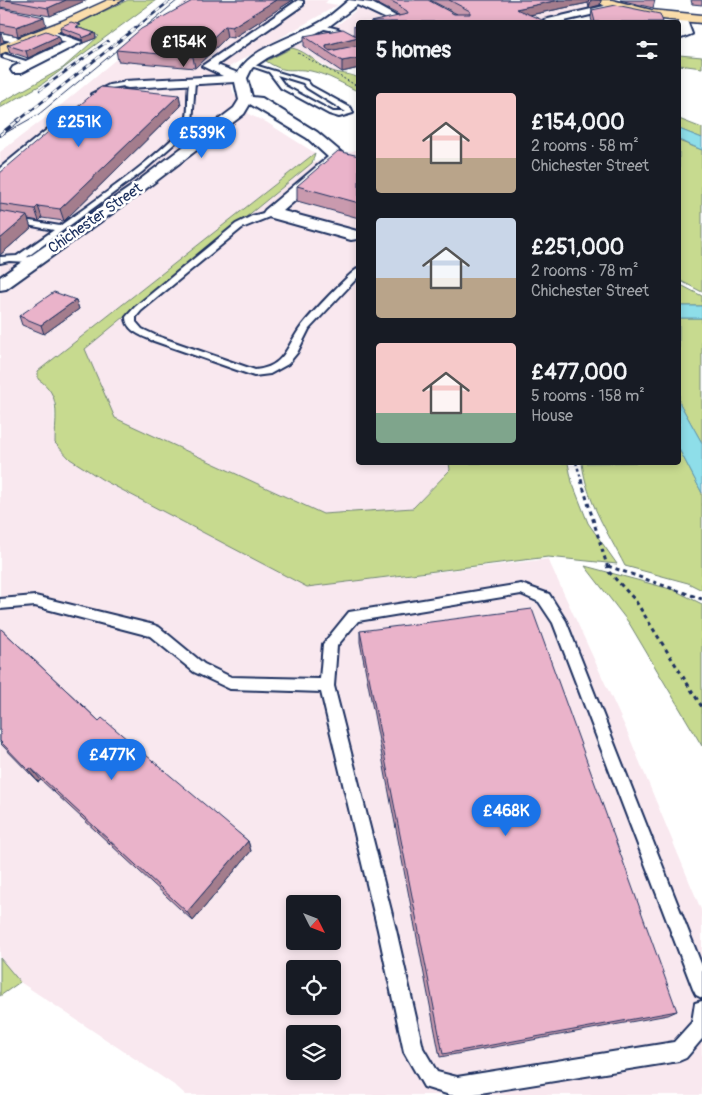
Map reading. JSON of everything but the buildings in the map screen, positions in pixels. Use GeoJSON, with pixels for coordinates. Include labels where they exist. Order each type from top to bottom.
{"type":"FeatureCollection","features":[{"type":"Feature","properties":{"kind":"main road"},"geometry":{"type":"LineString","coordinates":[[2,53],[47,26],[66,24],[117,0]]}},
{"type":"Feature","properties":{"kind":"main road"},"geometry":{"type":"LineString","coordinates":[[602,0],[648,14],[682,15],[702,19]]}},
{"type":"Feature","properties":{"kind":"street"},"geometry":{"type":"LineString","coordinates":[[241,78],[250,64],[322,26],[356,0],[396,20]]}},
{"type":"Feature","properties":{"kind":"street"},"geometry":{"type":"LineString","coordinates":[[241,78],[208,66],[298,3]]}},
{"type":"Feature","properties":{"kind":"street"},"geometry":{"type":"LineString","coordinates":[[557,20],[617,6]]}},
{"type":"Feature","properties":{"kind":"street"},"geometry":{"type":"LineString","coordinates":[[681,35],[686,34],[682,15]]}},
{"type":"Feature","properties":{"kind":"street"},"geometry":{"type":"LineString","coordinates":[[17,70],[33,69],[76,42],[47,26]]}},
{"type":"Feature","properties":{"kind":"street"},"geometry":{"type":"LineString","coordinates":[[0,36],[12,38]]}},
{"type":"Feature","properties":{"kind":"street"},"geometry":{"type":"LineString","coordinates":[[128,84],[241,78]]}},
{"type":"Feature","properties":{"kind":"street"},"geometry":{"type":"LineString","coordinates":[[241,78],[246,92],[246,100],[257,101],[312,134],[332,149],[340,158],[272,213]]}},
{"type":"Feature","properties":{"kind":"street","name":"Chichester Street"},"geometry":{"type":"LineString","coordinates":[[0,285],[216,130],[239,111],[246,100]]}},
{"type":"Feature","properties":{"kind":"street"},"geometry":{"type":"LineString","coordinates":[[272,213],[351,235]]}},
{"type":"Feature","properties":{"kind":"lane"},"geometry":{"type":"LineString","coordinates":[[322,26],[336,30],[356,42]]}},
{"type":"Feature","properties":{"kind":"lane"},"geometry":{"type":"LineString","coordinates":[[350,38],[356,37]]}},
{"type":"Feature","properties":{"kind":"lane"},"geometry":{"type":"LineString","coordinates":[[2,53],[33,69]]}},
{"type":"Feature","properties":{"kind":"lane"},"geometry":{"type":"LineString","coordinates":[[250,64],[305,82],[309,87],[349,109],[350,113],[339,115],[331,112],[283,87],[272,72]]}},
{"type":"Feature","properties":{"kind":"lane"},"geometry":{"type":"LineString","coordinates":[[19,259],[62,229],[172,142],[188,124],[192,81]]}},
{"type":"Feature","properties":{"kind":"lane"},"geometry":{"type":"LineString","coordinates":[[88,99],[96,92],[111,86],[128,84]]}},
{"type":"Feature","properties":{"kind":"lane"},"geometry":{"type":"LineString","coordinates":[[0,172],[81,105]]}},
{"type":"Feature","properties":{"kind":"lane"},"geometry":{"type":"LineString","coordinates":[[272,213],[255,218],[240,226],[138,309],[131,317],[131,323],[139,331],[154,338],[254,373],[266,372],[284,362],[292,353],[305,328],[356,274]]}},
{"type":"Feature","properties":{"kind":"lane"},"geometry":{"type":"LineString","coordinates":[[0,218],[62,229]]}},
{"type":"Feature","properties":{"kind":"lane"},"geometry":{"type":"LineString","coordinates":[[0,260],[19,259],[35,261]]}},
{"type":"Feature","properties":{"kind":"lane"},"geometry":{"type":"LineString","coordinates":[[702,989],[559,621],[544,598],[521,589],[354,616],[338,632],[330,644],[326,686],[387,930],[414,1052],[431,1080],[457,1087],[679,1051],[701,1026],[702,1010]]}},
{"type":"Feature","properties":{"kind":"lane"},"geometry":{"type":"LineString","coordinates":[[0,604],[35,601],[154,630],[200,668],[230,683],[326,686]]}},
{"type":"Feature","properties":{"kind":"path"},"geometry":{"type":"LineString","coordinates":[[284,46],[356,85]]}},
{"type":"Feature","properties":{"kind":"path"},"geometry":{"type":"LineString","coordinates":[[577,465],[609,572],[634,600],[702,707]]}},
{"type":"Feature","properties":{"kind":"path"},"geometry":{"type":"LineString","coordinates":[[607,566],[702,599]]}},
{"type":"Feature","properties":{"kind":"shaded area"},"geometry":{"type":"Polygon","coordinates":[[[187,0],[328,0],[325,3],[338,5],[229,67],[233,92],[250,115],[266,122],[315,153],[38,371],[38,379],[49,386],[54,394],[55,443],[70,459],[103,480],[307,587],[548,559],[626,729],[702,912],[702,1095],[186,1095],[177,1087],[20,982],[0,958],[0,152],[48,116],[187,0]]]}},
{"type":"Feature","properties":{"kind":"shaded area"},"geometry":{"type":"Polygon","coordinates":[[[424,0],[593,0],[600,5],[544,20],[466,20],[424,0]]]}},
{"type":"Feature","properties":{"kind":"shaded area"},"geometry":{"type":"Polygon","coordinates":[[[360,7],[367,7],[390,20],[356,20],[356,69],[335,72],[299,49],[292,48],[340,23],[360,7]]]}},
{"type":"Feature","properties":{"kind":"shaded area"},"geometry":{"type":"Polygon","coordinates":[[[356,150],[356,465],[449,465],[450,470],[413,508],[323,514],[115,418],[84,349],[312,163],[356,150]]]}},
{"type":"Feature","properties":{"kind":"green space"},"geometry":{"type":"Polygon","coordinates":[[[128,0],[156,0],[41,85],[0,108],[0,103],[63,68],[99,36],[73,26],[128,0]]]}},
{"type":"Feature","properties":{"kind":"green space"},"geometry":{"type":"Polygon","coordinates":[[[292,48],[303,52],[330,70],[356,77],[356,90],[318,73],[279,68],[266,61],[292,48]]]}},
{"type":"Feature","properties":{"kind":"green space"},"geometry":{"type":"Polygon","coordinates":[[[681,55],[702,57],[702,68],[681,65],[681,55]]]}},
{"type":"Feature","properties":{"kind":"green space"},"geometry":{"type":"Polygon","coordinates":[[[681,120],[702,128],[702,138],[681,130],[681,120]]]}},
{"type":"Feature","properties":{"kind":"green space"},"geometry":{"type":"Polygon","coordinates":[[[681,142],[702,150],[702,292],[681,281],[681,142]]]}},
{"type":"Feature","properties":{"kind":"green space"},"geometry":{"type":"Polygon","coordinates":[[[315,153],[312,163],[85,349],[115,418],[323,514],[413,508],[450,470],[449,465],[568,465],[572,482],[588,523],[617,564],[548,557],[307,587],[103,480],[70,459],[55,443],[56,407],[51,392],[38,379],[38,371],[315,153]]]}},
{"type":"Feature","properties":{"kind":"green space"},"geometry":{"type":"Polygon","coordinates":[[[681,285],[702,296],[702,306],[681,306],[681,285]]]}},
{"type":"Feature","properties":{"kind":"green space"},"geometry":{"type":"Polygon","coordinates":[[[681,318],[702,318],[702,443],[681,406],[681,318]]]}},
{"type":"Feature","properties":{"kind":"green space"},"geometry":{"type":"Polygon","coordinates":[[[681,453],[702,493],[702,590],[688,583],[625,566],[593,504],[582,465],[681,465],[681,453]]]}},
{"type":"Feature","properties":{"kind":"green space"},"geometry":{"type":"Polygon","coordinates":[[[585,566],[674,590],[702,604],[702,746],[629,623],[585,566]]]}},
{"type":"Feature","properties":{"kind":"green space"},"geometry":{"type":"Polygon","coordinates":[[[0,958],[20,982],[0,996],[0,958]]]}},
{"type":"Feature","properties":{"kind":"water"},"geometry":{"type":"Polygon","coordinates":[[[681,130],[702,138],[702,150],[681,141],[681,130]]]}},
{"type":"Feature","properties":{"kind":"water"},"geometry":{"type":"Polygon","coordinates":[[[681,306],[702,306],[702,318],[681,318],[681,306]]]}},
{"type":"Feature","properties":{"kind":"water"},"geometry":{"type":"Polygon","coordinates":[[[681,406],[702,443],[702,493],[681,453],[681,406]]]}},
{"type":"Feature","properties":{"kind":"tram line"},"geometry":{"type":"LineString","coordinates":[[0,136],[39,114],[178,0]]}},
{"type":"Feature","properties":{"kind":"railway"},"geometry":{"type":"LineString","coordinates":[[18,121],[171,0]]}},
{"type":"Feature","properties":{"kind":"railway"},"geometry":{"type":"LineString","coordinates":[[40,90],[108,41]]}},
{"type":"Feature","properties":{"kind":"railway"},"geometry":{"type":"LineString","coordinates":[[0,135],[20,119]]}}]}
